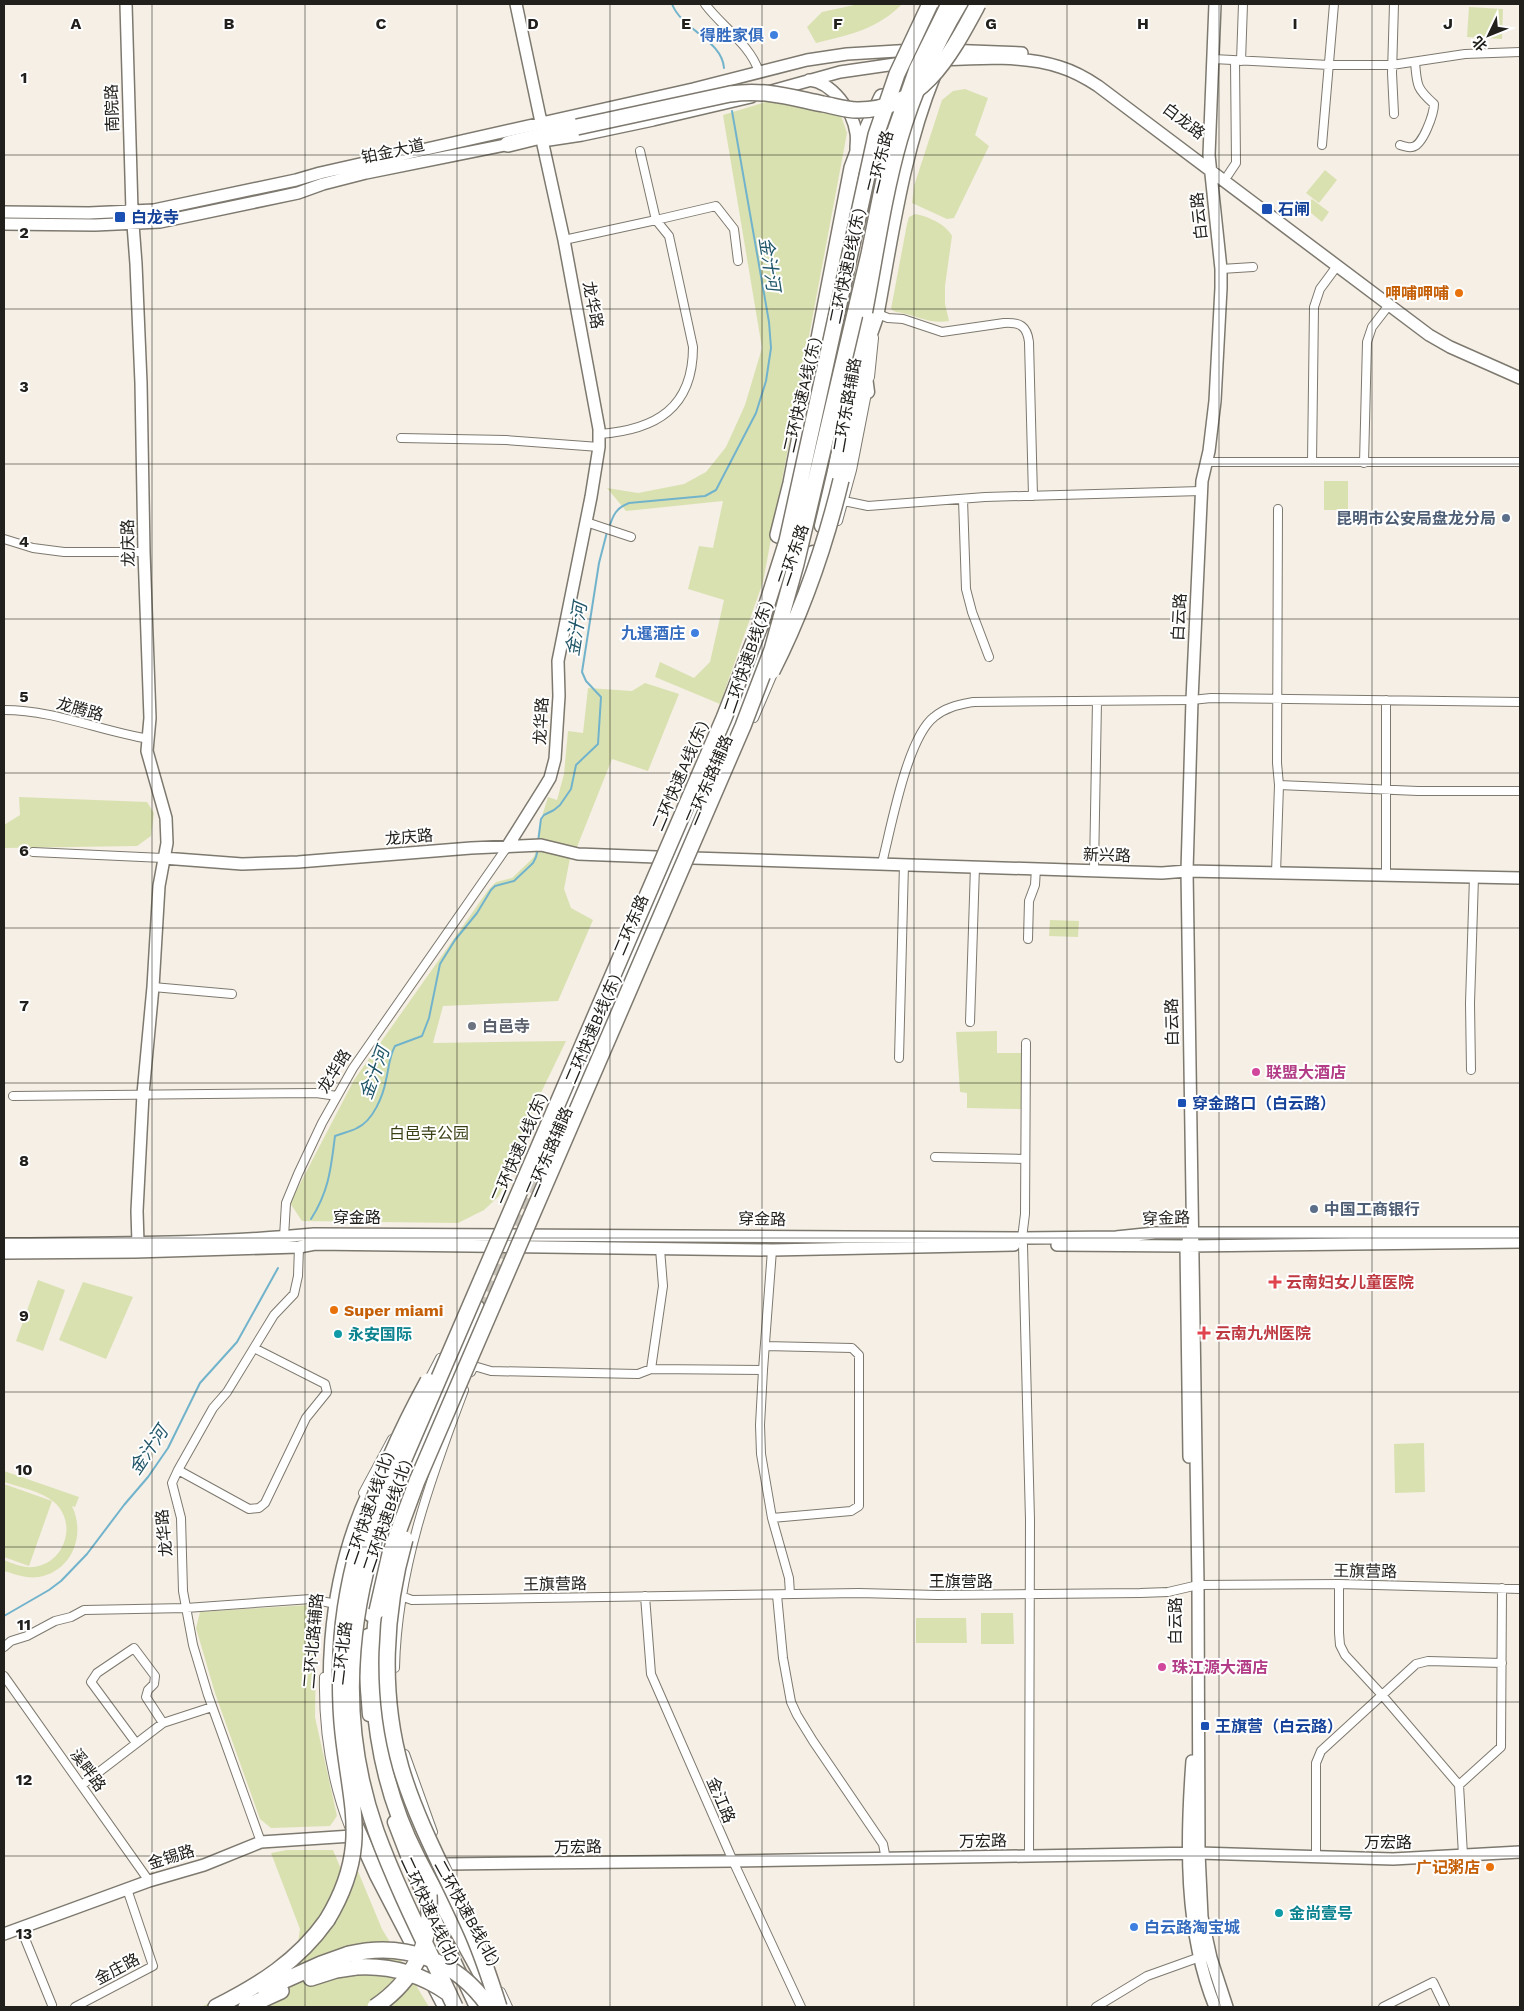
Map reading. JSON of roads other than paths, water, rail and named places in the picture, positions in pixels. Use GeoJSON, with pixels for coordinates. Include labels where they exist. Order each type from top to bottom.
{"type":"FeatureCollection","features":[{"type":"Feature","properties":{"kind":"highway","name":"二环快速A线(东)"},"geometry":{"type":"LineString","coordinates":[[476,1284],[737,688],[766,610],[791,522],[852,250],[869,162],[880,122],[902,62],[929,4]]}},
{"type":"Feature","properties":{"kind":"highway","name":"二环快速B线(东)"},"geometry":{"type":"LineString","coordinates":[[500,1295],[743,726],[772,650],[796,564],[868,254],[886,166],[902,109],[922,58],[950,4]]}},
{"type":"Feature","properties":{"kind":"highway"},"geometry":{"type":"LineString","coordinates":[[508,144],[577,127],[747,92],[765,92],[856,110],[891,105],[920,89],[934,74],[948,55],[978,4]]}},
{"type":"Feature","properties":{"kind":"highway"},"geometry":{"type":"LineString","coordinates":[[737,688],[755,631],[786,502],[855,158],[872,117],[904,57]]}},
{"type":"Feature","properties":{"kind":"highway"},"geometry":{"type":"LineString","coordinates":[[743,726],[780,656],[803,605],[823,546],[841,480],[860,389],[867,312]]}},
{"type":"Feature","properties":{"kind":"highway"},"geometry":{"type":"LineString","coordinates":[[445,2007],[368,1855],[352,1816],[342,1779],[335,1733],[332,1684],[334,1634],[341,1582],[360,1516],[374,1484],[476,1284]]}},
{"type":"Feature","properties":{"kind":"highway","name":"二环快速A线(北)"},"geometry":{"type":"LineString","coordinates":[[455,2007],[398,1884],[372,1816],[356,1746],[352,1700],[352,1660],[360,1592],[375,1534],[398,1473],[476,1284]]}},
{"type":"Feature","properties":{"kind":"highway","name":"二环快速B线(北)"},"geometry":{"type":"LineString","coordinates":[[498,2007],[466,1944],[421,1866],[401,1821],[381,1752],[373,1684],[377,1612],[390,1554],[410,1496],[470,1366],[500,1295]]}},
{"type":"Feature","properties":{"kind":"highway"},"geometry":{"type":"LineString","coordinates":[[375,2007],[395,1990],[415,1964],[425,1943],[430,1920],[425,1869],[398,1757],[391,1715],[387,1675],[389,1626],[395,1579],[414,1508],[470,1366]]}},
{"type":"Feature","properties":{"kind":"highway"},"geometry":{"type":"LineString","coordinates":[[216,2007],[262,1983],[298,1955],[326,1920],[346,1879],[352,1854],[354,1821],[340,1701],[344,1620],[352,1574],[364,1530],[409,1418]]}},
{"type":"Feature","properties":{"kind":"highway"},"geometry":{"type":"LineString","coordinates":[[398,1757],[418,1815],[475,1940],[498,2007]]}},
{"type":"Feature","properties":{"kind":"highway"},"geometry":{"type":"LineString","coordinates":[[225,2007],[328,1961],[363,1951],[385,1949],[419,1955],[447,1967],[472,1986],[489,2007]]}},
{"type":"Feature","properties":{"kind":"highway"},"geometry":{"type":"LineString","coordinates":[[246,2007],[322,1974],[349,1968],[370,1967],[398,1970],[420,1977],[441,1988],[464,2007]]}},
{"type":"Feature","properties":{"kind":"main road","name":"二环东路"},"geometry":{"type":"LineString","coordinates":[[538,1174],[736,723],[785,622],[805,575],[829,495],[867,312],[892,176],[902,137],[926,72],[961,4]]}},
{"type":"Feature","properties":{"kind":"main road","name":"二环东路"},"geometry":{"type":"LineString","coordinates":[[589,1057],[746,687],[770,625],[792,555],[816,500],[824,476],[867,312],[884,174],[902,109]]}},
{"type":"Feature","properties":{"kind":"main road"},"geometry":{"type":"LineString","coordinates":[[851,387],[863,357]]}},
{"type":"Feature","properties":{"kind":"main road"},"geometry":{"type":"LineString","coordinates":[[863,357],[868,392]]}},
{"type":"Feature","properties":{"kind":"main road"},"geometry":{"type":"LineString","coordinates":[[792,555],[805,487]]}},
{"type":"Feature","properties":{"kind":"main road","name":"二环北路"},"geometry":{"type":"LineString","coordinates":[[445,2007],[397,1900],[370,1832],[359,1787],[353,1733],[354,1689],[357,1654],[370,1579],[387,1521],[480,1308]]}},
{"type":"Feature","properties":{"kind":"main road","name":"二环北路"},"geometry":{"type":"LineString","coordinates":[[431,1422],[398,1508],[379,1566],[368,1630],[367,1700],[377,1766],[398,1832],[423,1895],[476,2007]]}},
{"type":"Feature","properties":{"kind":"street","name":"南院路"},"geometry":{"type":"LineString","coordinates":[[126,4],[133,224]]}},
{"type":"Feature","properties":{"kind":"street"},"geometry":{"type":"LineString","coordinates":[[516,4],[541,122]]}},
{"type":"Feature","properties":{"kind":"street"},"geometry":{"type":"LineString","coordinates":[[706,4],[748,50],[758,72]]}},
{"type":"Feature","properties":{"kind":"street","name":"二环东路辅路"},"geometry":{"type":"LineString","coordinates":[[476,1284],[488,1247],[748,644],[775,559],[805,487],[811,466],[876,137],[904,57],[929,4]]}},
{"type":"Feature","properties":{"kind":"street","name":"二环东路辅路"},"geometry":{"type":"LineString","coordinates":[[500,1295],[531,1234],[824,554],[844,501],[868,392],[867,312],[926,100],[944,55],[970,4]]}},
{"type":"Feature","properties":{"kind":"street","name":"白云路"},"geometry":{"type":"LineString","coordinates":[[1215,4],[1210,166],[1221,268],[1215,400],[1201,491],[1187,871],[1195,1586],[1192,1761],[1189,1794],[1202,1917],[1211,1958],[1227,2007]]}},
{"type":"Feature","properties":{"kind":"street"},"geometry":{"type":"LineString","coordinates":[[1228,175],[1236,163],[1238,61],[1243,4]]}},
{"type":"Feature","properties":{"kind":"street"},"geometry":{"type":"LineString","coordinates":[[1322,145],[1334,4]]}},
{"type":"Feature","properties":{"kind":"street"},"geometry":{"type":"LineString","coordinates":[[1394,4],[1392,65],[1394,114]]}},
{"type":"Feature","properties":{"kind":"street"},"geometry":{"type":"LineString","coordinates":[[1213,59],[1329,66],[1392,65],[1465,54],[1520,52]]}},
{"type":"Feature","properties":{"kind":"street","name":"白龙路"},"geometry":{"type":"LineString","coordinates":[[779,66],[836,55],[904,57],[944,55],[1039,61],[1061,67],[1084,77],[1098,86],[1210,166],[1337,266],[1436,339],[1520,378]]}},
{"type":"Feature","properties":{"kind":"street","name":"白龙路"},"geometry":{"type":"LineString","coordinates":[[786,86],[904,57]]}},
{"type":"Feature","properties":{"kind":"street"},"geometry":{"type":"LineString","coordinates":[[1400,145],[1412,147],[1419,144],[1434,112],[1434,104],[1422,94],[1417,86],[1415,62]]}},
{"type":"Feature","properties":{"kind":"street","name":"铂金大道"},"geometry":{"type":"LineString","coordinates":[[4,224],[133,224],[160,222],[298,193],[334,175],[541,122],[684,91],[779,66]]}},
{"type":"Feature","properties":{"kind":"street"},"geometry":{"type":"LineString","coordinates":[[779,66],[788,68],[792,73],[792,80],[786,86]]}},
{"type":"Feature","properties":{"kind":"street"},"geometry":{"type":"LineString","coordinates":[[807,80],[817,82],[826,87],[840,99],[856,132],[856,238]]}},
{"type":"Feature","properties":{"kind":"street","name":"铂金大道"},"geometry":{"type":"LineString","coordinates":[[4,212],[89,213],[154,210],[296,180],[508,144],[582,135],[744,99],[786,86]]}},
{"type":"Feature","properties":{"kind":"street","name":"龙华路"},"geometry":{"type":"LineString","coordinates":[[284,1237],[286,1203],[322,1123],[337,1096],[353,1068],[507,847],[550,778],[555,759],[559,696],[558,661],[586,522],[599,447],[599,434],[564,240],[542,140]]}},
{"type":"Feature","properties":{"kind":"street"},"geometry":{"type":"LineString","coordinates":[[599,434],[625,432],[656,420],[681,396],[690,380],[693,365],[693,347],[669,236],[656,220],[640,150]]}},
{"type":"Feature","properties":{"kind":"street","name":"白龙路"},"geometry":{"type":"LineString","coordinates":[[1210,166],[1228,175],[1433,328],[1454,340],[1520,370]]}},
{"type":"Feature","properties":{"kind":"street"},"geometry":{"type":"LineString","coordinates":[[564,240],[716,206],[734,229],[738,261]]}},
{"type":"Feature","properties":{"kind":"street","name":"龙庆路"},"geometry":{"type":"LineString","coordinates":[[133,224],[141,383],[144,552],[150,718],[147,751],[166,818],[167,843],[159,886],[153,987],[142,1094],[137,1211],[138,1243]]}},
{"type":"Feature","properties":{"kind":"street"},"geometry":{"type":"LineString","coordinates":[[1312,462],[1314,308],[1320,289],[1337,266]]}},
{"type":"Feature","properties":{"kind":"street"},"geometry":{"type":"LineString","coordinates":[[1221,268],[1253,267]]}},
{"type":"Feature","properties":{"kind":"street"},"geometry":{"type":"LineString","coordinates":[[1364,463],[1366,342],[1372,327],[1388,305]]}},
{"type":"Feature","properties":{"kind":"street"},"geometry":{"type":"LineString","coordinates":[[867,312],[888,318],[903,319],[942,332],[1014,322],[1022,325],[1028,333],[1029,342],[1033,496]]}},
{"type":"Feature","properties":{"kind":"street"},"geometry":{"type":"LineString","coordinates":[[401,438],[506,440],[599,447]]}},
{"type":"Feature","properties":{"kind":"street"},"geometry":{"type":"LineString","coordinates":[[1206,462],[1520,462]]}},
{"type":"Feature","properties":{"kind":"street"},"geometry":{"type":"LineString","coordinates":[[844,501],[868,506],[962,499],[1201,491]]}},
{"type":"Feature","properties":{"kind":"street"},"geometry":{"type":"LineString","coordinates":[[962,499],[966,589],[972,612],[989,657]]}},
{"type":"Feature","properties":{"kind":"street"},"geometry":{"type":"LineString","coordinates":[[1276,873],[1279,785],[1277,763],[1279,700],[1278,509]]}},
{"type":"Feature","properties":{"kind":"street"},"geometry":{"type":"LineString","coordinates":[[586,522],[631,537]]}},
{"type":"Feature","properties":{"kind":"street"},"geometry":{"type":"LineString","coordinates":[[4,539],[33,548],[64,552],[144,552]]}},
{"type":"Feature","properties":{"kind":"street"},"geometry":{"type":"LineString","coordinates":[[882,863],[914,745],[922,729],[933,718],[948,708],[972,702],[1097,702],[1211,698],[1520,702]]}},
{"type":"Feature","properties":{"kind":"street"},"geometry":{"type":"LineString","coordinates":[[1386,700],[1386,875]]}},
{"type":"Feature","properties":{"kind":"street"},"geometry":{"type":"LineString","coordinates":[[1094,870],[1097,702]]}},
{"type":"Feature","properties":{"kind":"street","name":"龙腾路"},"geometry":{"type":"LineString","coordinates":[[4,710],[36,711],[130,736],[149,739]]}},
{"type":"Feature","properties":{"kind":"street"},"geometry":{"type":"LineString","coordinates":[[1279,785],[1520,791]]}},
{"type":"Feature","properties":{"kind":"street","name":"龙庆路"},"geometry":{"type":"LineString","coordinates":[[33,852],[242,864],[537,845],[578,854],[656,857]]}},
{"type":"Feature","properties":{"kind":"street","name":"新兴路"},"geometry":{"type":"LineString","coordinates":[[693,858],[1162,873],[1187,871],[1520,878]]}},
{"type":"Feature","properties":{"kind":"street"},"geometry":{"type":"LineString","coordinates":[[899,1058],[904,864]]}},
{"type":"Feature","properties":{"kind":"street"},"geometry":{"type":"LineString","coordinates":[[970,1022],[975,866]]}},
{"type":"Feature","properties":{"kind":"street"},"geometry":{"type":"LineString","coordinates":[[1028,939],[1029,901],[1035,885],[1036,868]]}},
{"type":"Feature","properties":{"kind":"street"},"geometry":{"type":"LineString","coordinates":[[1471,1070],[1470,1003],[1474,877]]}},
{"type":"Feature","properties":{"kind":"street"},"geometry":{"type":"LineString","coordinates":[[153,987],[232,994]]}},
{"type":"Feature","properties":{"kind":"street"},"geometry":{"type":"LineString","coordinates":[[1026,1042],[1025,1214],[1023,1241],[1030,1511],[1028,1594],[1029,1856]]}},
{"type":"Feature","properties":{"kind":"street"},"geometry":{"type":"LineString","coordinates":[[546,1112],[558,1091],[589,1057]]}},
{"type":"Feature","properties":{"kind":"street"},"geometry":{"type":"LineString","coordinates":[[577,1126],[584,1105],[589,1057]]}},
{"type":"Feature","properties":{"kind":"street"},"geometry":{"type":"LineString","coordinates":[[13,1096],[316,1093],[337,1096]]}},
{"type":"Feature","properties":{"kind":"street"},"geometry":{"type":"LineString","coordinates":[[935,1158],[1024,1159]]}},
{"type":"Feature","properties":{"kind":"street"},"geometry":{"type":"LineString","coordinates":[[516,1182],[515,1193],[524,1203],[537,1205],[547,1196]]}},
{"type":"Feature","properties":{"kind":"street","name":"穿金路"},"geometry":{"type":"LineString","coordinates":[[4,1253],[135,1252],[299,1247],[315,1244],[772,1250],[1116,1237],[1155,1233],[1520,1233]]}},
{"type":"Feature","properties":{"kind":"street","name":"穿金路"},"geometry":{"type":"LineString","coordinates":[[4,1244],[138,1243],[314,1234],[531,1234],[1023,1241],[1190,1246],[1520,1242]]}},
{"type":"Feature","properties":{"kind":"street","name":"龙华路"},"geometry":{"type":"LineString","coordinates":[[261,1842],[212,1707],[193,1645],[183,1591],[181,1518],[172,1484],[213,1408],[227,1392],[274,1315],[294,1294],[298,1276],[299,1247]]}},
{"type":"Feature","properties":{"kind":"street"},"geometry":{"type":"LineString","coordinates":[[651,1369],[663,1286],[660,1249]]}},
{"type":"Feature","properties":{"kind":"street"},"geometry":{"type":"LineString","coordinates":[[772,1250],[763,1370],[760,1454],[772,1518],[789,1578],[790,1594]]}},
{"type":"Feature","properties":{"kind":"street"},"geometry":{"type":"LineString","coordinates":[[476,1284],[477,1278],[482,1275],[496,1277],[504,1286],[500,1295]]}},
{"type":"Feature","properties":{"kind":"street","name":"二环北路辅路"},"geometry":{"type":"LineString","coordinates":[[445,2007],[391,1914],[352,1836],[340,1803],[333,1774],[325,1720],[325,1660],[331,1602],[342,1549],[364,1490],[380,1458],[430,1378],[476,1284]]}},
{"type":"Feature","properties":{"kind":"street"},"geometry":{"type":"LineString","coordinates":[[765,1346],[852,1348],[859,1355],[859,1506],[851,1511],[772,1518]]}},
{"type":"Feature","properties":{"kind":"street"},"geometry":{"type":"LineString","coordinates":[[178,1470],[248,1509],[259,1508],[264,1503],[306,1418],[328,1389],[325,1384],[254,1348]]}},
{"type":"Feature","properties":{"kind":"street"},"geometry":{"type":"LineString","coordinates":[[431,1422],[436,1374],[443,1351]]}},
{"type":"Feature","properties":{"kind":"street"},"geometry":{"type":"LineString","coordinates":[[470,1366],[491,1372],[638,1374],[651,1369],[763,1370]]}},
{"type":"Feature","properties":{"kind":"street"},"geometry":{"type":"LineString","coordinates":[[431,1422],[462,1385],[470,1366]]}},
{"type":"Feature","properties":{"kind":"street"},"geometry":{"type":"LineString","coordinates":[[470,1366],[422,1511],[408,1561],[401,1596],[395,1658],[395,1700],[398,1727],[408,1764],[446,1864],[508,2007]]}},
{"type":"Feature","properties":{"kind":"street"},"geometry":{"type":"LineString","coordinates":[[1339,1584],[1340,1645],[1345,1655],[1382,1695],[1458,1785],[1463,1855]]}},
{"type":"Feature","properties":{"kind":"street","name":"王旗营路"},"geometry":{"type":"LineString","coordinates":[[401,1596],[412,1600],[790,1594],[1028,1594],[1168,1592],[1195,1586],[1339,1584],[1520,1589]]}},
{"type":"Feature","properties":{"kind":"street"},"geometry":{"type":"LineString","coordinates":[[1458,1785],[1501,1747],[1502,1588]]}},
{"type":"Feature","properties":{"kind":"street"},"geometry":{"type":"LineString","coordinates":[[777,1595],[783,1658],[791,1702],[813,1741],[883,1844],[886,1858]]}},
{"type":"Feature","properties":{"kind":"street","name":"金江路"},"geometry":{"type":"LineString","coordinates":[[645,1596],[651,1674],[733,1862],[801,2007]]}},
{"type":"Feature","properties":{"kind":"street"},"geometry":{"type":"LineString","coordinates":[[4,1646],[55,1621],[71,1617],[84,1610],[186,1608],[311,1599],[331,1602]]}},
{"type":"Feature","properties":{"kind":"street"},"geometry":{"type":"LineString","coordinates":[[136,1743],[91,1682],[98,1673],[134,1648],[154,1676],[154,1684],[148,1690],[146,1697],[163,1723]]}},
{"type":"Feature","properties":{"kind":"street"},"geometry":{"type":"LineString","coordinates":[[1316,1857],[1316,1763],[1321,1751],[1416,1664],[1422,1662],[1502,1663]]}},
{"type":"Feature","properties":{"kind":"street","name":"溪畔路"},"geometry":{"type":"LineString","coordinates":[[4,1676],[149,1881]]}},
{"type":"Feature","properties":{"kind":"street"},"geometry":{"type":"LineString","coordinates":[[82,1785],[163,1723],[212,1707]]}},
{"type":"Feature","properties":{"kind":"street","name":"金锡路"},"geometry":{"type":"LineString","coordinates":[[4,1934],[149,1881],[204,1865],[261,1842],[352,1836]]}},
{"type":"Feature","properties":{"kind":"street","name":"白云路"},"geometry":{"type":"LineString","coordinates":[[1194,1853],[1193,1915],[1200,1957],[1215,2007]]}},
{"type":"Feature","properties":{"kind":"street","name":"万宏路"},"geometry":{"type":"LineString","coordinates":[[446,1864],[733,1862],[1194,1853],[1393,1859],[1520,1853]]}},
{"type":"Feature","properties":{"kind":"street","name":"金庄路"},"geometry":{"type":"LineString","coordinates":[[75,2007],[153,1966],[128,1889]]}},
{"type":"Feature","properties":{"kind":"street"},"geometry":{"type":"LineString","coordinates":[[21,1929],[52,2005]]}},
{"type":"Feature","properties":{"kind":"street"},"geometry":{"type":"LineString","coordinates":[[1096,2007],[1147,1976],[1200,1957]]}},
{"type":"Feature","properties":{"kind":"street"},"geometry":{"type":"LineString","coordinates":[[1383,2007],[1432,1982],[1445,2007]]}},
{"type":"Feature","properties":{"kind":"waterway","name":"金汁河"},"geometry":{"type":"LineString","coordinates":[[672,4],[684,21],[716,50],[722,58],[724,68]]}},
{"type":"Feature","properties":{"kind":"waterway","name":"金汁河"},"geometry":{"type":"LineString","coordinates":[[609,528],[616,512],[629,503],[705,496],[716,490],[756,413],[766,381],[771,348],[769,322],[732,111]]}},
{"type":"Feature","properties":{"kind":"waterway","name":"金汁河"},"geometry":{"type":"LineString","coordinates":[[538,842],[541,819],[560,805],[571,789],[576,765],[598,744],[601,697],[586,681],[582,672],[599,563],[607,532]]}},
{"type":"Feature","properties":{"kind":"waterway","name":"金汁河"},"geometry":{"type":"LineString","coordinates":[[311,1219],[322,1199],[325,1189],[335,1136],[363,1125],[368,1120],[382,1093],[390,1058],[395,1046],[422,1036],[429,1018],[440,964],[455,940],[477,913],[491,890],[495,886],[514,881],[533,863],[538,849]]}},
{"type":"Feature","properties":{"kind":"waterway","name":"金汁河"},"geometry":{"type":"LineString","coordinates":[[4,1616],[61,1581],[87,1554],[148,1477],[168,1448],[200,1383],[237,1342],[278,1268]]}},
{"type":"Feature","properties":{"kind":"tunnel"},"geometry":{"type":"LineString","coordinates":[[482,1309],[540,1175]]}},
{"type":"Feature","properties":{"kind":"place","name":"得胜家俱"},"geometry":{"type":"Point","coordinates":[774,35]}},
{"type":"Feature","properties":{"kind":"place","name":"石闸"},"geometry":{"type":"Point","coordinates":[1267,209]}},
{"type":"Feature","properties":{"kind":"place","name":"白龙寺"},"geometry":{"type":"Point","coordinates":[120,217]}},
{"type":"Feature","properties":{"kind":"place","name":"呷哺呷哺"},"geometry":{"type":"Point","coordinates":[1459,293]}},
{"type":"Feature","properties":{"kind":"place","name":"昆明市公安局盘龙分局"},"geometry":{"type":"Point","coordinates":[1506,518]}},
{"type":"Feature","properties":{"kind":"place","name":"九暹酒庄"},"geometry":{"type":"Point","coordinates":[695,633]}},
{"type":"Feature","properties":{"kind":"place","name":"白邑寺"},"geometry":{"type":"Point","coordinates":[472,1026]}},
{"type":"Feature","properties":{"kind":"place","name":"联盟大酒店"},"geometry":{"type":"Point","coordinates":[1256,1072]}},
{"type":"Feature","properties":{"kind":"place","name":"穿金路口（白云路）"},"geometry":{"type":"Point","coordinates":[1182,1103]}},
{"type":"Feature","properties":{"kind":"place","name":"中国工商银行"},"geometry":{"type":"Point","coordinates":[1314,1209]}},
{"type":"Feature","properties":{"kind":"place","name":"云南妇女儿童医院"},"geometry":{"type":"Point","coordinates":[1275,1282]}},
{"type":"Feature","properties":{"kind":"place","name":"Super miami"},"geometry":{"type":"Point","coordinates":[334,1310]}},
{"type":"Feature","properties":{"kind":"place","name":"云南九州医院"},"geometry":{"type":"Point","coordinates":[1204,1333]}},
{"type":"Feature","properties":{"kind":"place","name":"永安国际"},"geometry":{"type":"Point","coordinates":[338,1334]}},
{"type":"Feature","properties":{"kind":"place","name":"珠江源大酒店"},"geometry":{"type":"Point","coordinates":[1162,1667]}},
{"type":"Feature","properties":{"kind":"place","name":"王旗营（白云路）"},"geometry":{"type":"Point","coordinates":[1205,1726]}},
{"type":"Feature","properties":{"kind":"place","name":"广记粥店"},"geometry":{"type":"Point","coordinates":[1490,1867]}},
{"type":"Feature","properties":{"kind":"place","name":"金尚壹号"},"geometry":{"type":"Point","coordinates":[1279,1913]}},
{"type":"Feature","properties":{"kind":"place","name":"白云路淘宝城"},"geometry":{"type":"Point","coordinates":[1134,1927]}},
{"type":"Feature","properties":{"kind":"park label","name":"白邑寺公园"},"geometry":{"type":"Point","coordinates":[429,1133]}}]}
